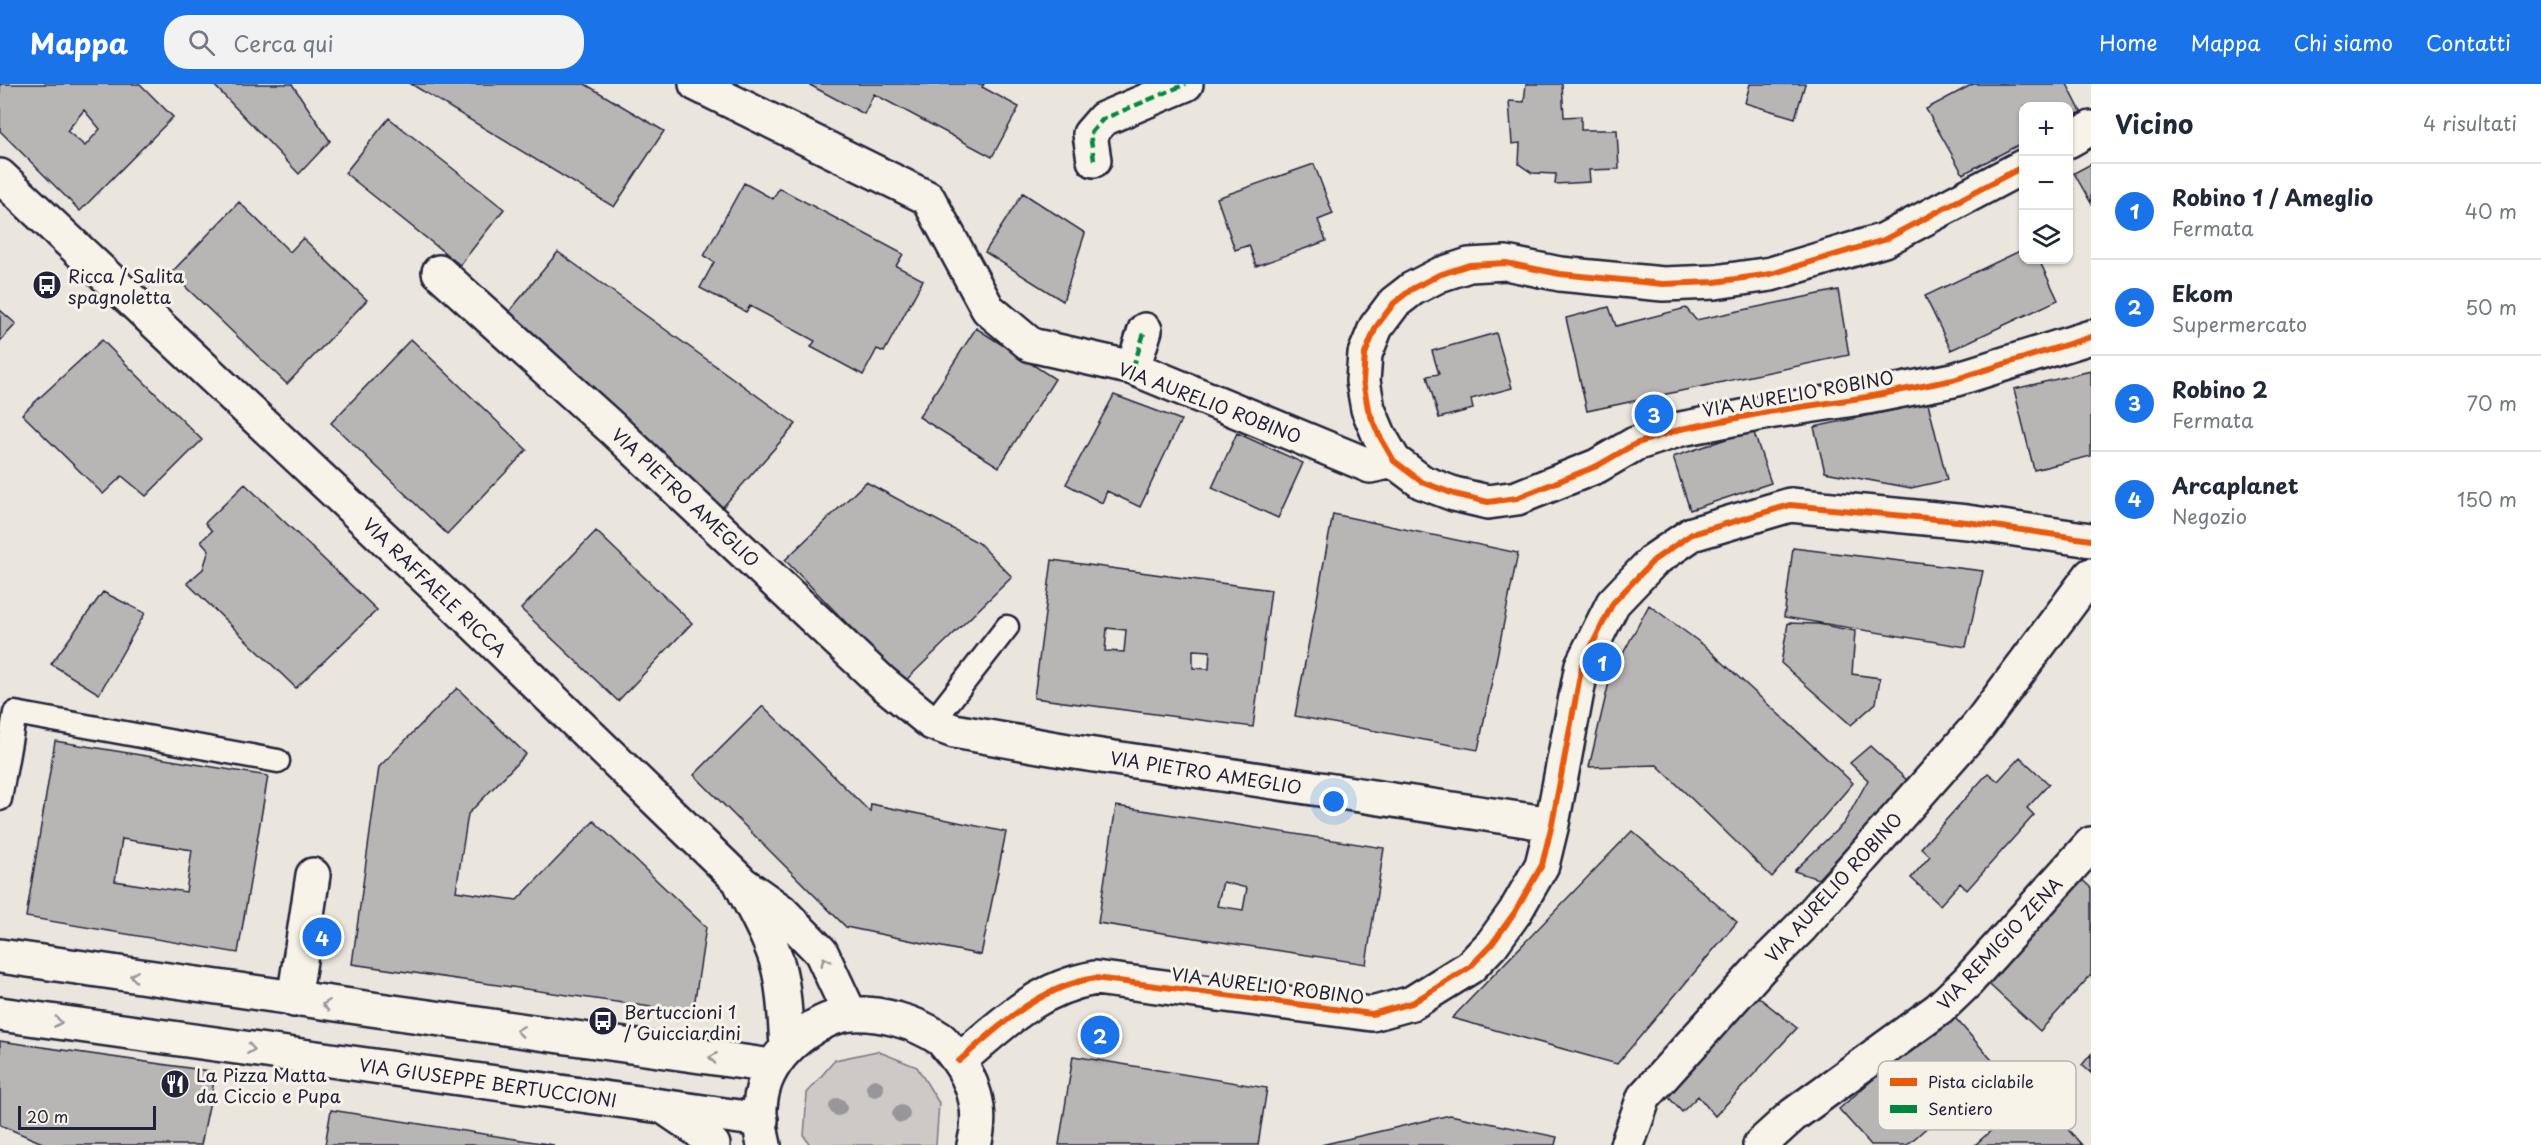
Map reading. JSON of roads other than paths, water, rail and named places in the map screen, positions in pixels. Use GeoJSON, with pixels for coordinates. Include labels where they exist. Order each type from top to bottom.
{"type":"FeatureCollection","features":[{"type":"Feature","properties":{"kind":"street","name":"VIA AURELIO ROBINO"},"geometry":{"type":"LineString","coordinates":[[696,84],[928,198],[987,309],[1031,345],[1133,368],[1370,466],[1394,462]]}},
{"type":"Feature","properties":{"kind":"street"},"geometry":{"type":"LineString","coordinates":[[1094,160],[1090,134],[1103,119],[1186,84]]}},
{"type":"Feature","properties":{"kind":"street"},"geometry":{"type":"LineString","coordinates":[[2073,138],[2091,128]]}},
{"type":"Feature","properties":{"kind":"street","name":"VIA AURELIO ROBINO"},"geometry":{"type":"LineString","coordinates":[[2019,169],[1884,240],[1772,274],[1715,282],[1663,284],[1560,274],[1506,263],[1469,265],[1439,275],[1412,289],[1394,303],[1376,327],[1365,354],[1363,381],[1368,409],[1394,462],[1422,482],[1454,494],[1488,502],[1517,498],[1597,466],[1635,444],[1681,429],[1953,380],[2091,337]]}},
{"type":"Feature","properties":{"kind":"street","name":"VIA RAFFAELE RICCA"},"geometry":{"type":"LineString","coordinates":[[0,176],[449,600],[739,880],[762,926],[778,966],[785,1006],[779,1056]]}},
{"type":"Feature","properties":{"kind":"street","name":"VIA PIETRO AMEGLIO"},"geometry":{"type":"LineString","coordinates":[[439,272],[614,429],[883,683],[932,723],[954,731],[1068,751],[1552,824]]}},
{"type":"Feature","properties":{"kind":"street"},"geometry":{"type":"LineString","coordinates":[[1133,368],[1145,330]]}},
{"type":"Feature","properties":{"kind":"street","name":"VIA AURELIO ROBINO"},"geometry":{"type":"LineString","coordinates":[[959,1061],[1034,1000],[1069,983],[1095,978],[1372,1014],[1412,1003],[1470,967],[1492,944],[1515,912],[1542,865],[1582,666],[1612,603],[1654,560],[1692,534],[1790,505],[1967,522],[2091,540]]}},
{"type":"Feature","properties":{"kind":"street","name":"VIA AURELIO ROBINO"},"geometry":{"type":"LineString","coordinates":[[1627,1145],[1644,1097],[1762,966],[1801,927],[1978,726],[2091,575]]}},
{"type":"Feature","properties":{"kind":"street","name":"VIA REMIGIO ZENA"},"geometry":{"type":"LineString","coordinates":[[1760,1145],[1793,1115],[1939,1008],[1967,982],[2091,844]]}},
{"type":"Feature","properties":{"kind":"street"},"geometry":{"type":"LineString","coordinates":[[294,1000],[313,875]]}},
{"type":"Feature","properties":{"kind":"street"},"geometry":{"type":"LineString","coordinates":[[739,880],[781,911],[821,952],[850,1014]]}},
{"type":"Feature","properties":{"kind":"street"},"geometry":{"type":"LineString","coordinates":[[0,956],[294,1000],[779,1056]]}},
{"type":"Feature","properties":{"kind":"street","name":"VIA GIUSEPPE BERTUCCIONI"},"geometry":{"type":"LineString","coordinates":[[0,1014],[664,1107],[763,1133]]}},
{"type":"Feature","properties":{"kind":"street"},"geometry":{"type":"LineString","coordinates":[[763,1133],[761,1095],[779,1056],[816,1025],[850,1014],[884,1016],[940,1038],[959,1061],[973,1084],[978,1109],[974,1145]]}},
{"type":"Feature","properties":{"kind":"street"},"geometry":{"type":"LineString","coordinates":[[664,1107],[698,1130],[713,1145]]}},
{"type":"Feature","properties":{"kind":"lane"},"geometry":{"type":"LineString","coordinates":[[932,723],[1007,627]]}},
{"type":"Feature","properties":{"kind":"lane"},"geometry":{"type":"LineString","coordinates":[[0,799],[15,713],[278,761]]}},
{"type":"Feature","properties":{"kind":"place","name":"Ricca / Salita spagnoletta"},"geometry":{"type":"Point","coordinates":[47,285]}},
{"type":"Feature","properties":{"kind":"place","name":"Robino 2"},"geometry":{"type":"Point","coordinates":[1654,414]}},
{"type":"Feature","properties":{"kind":"place","name":"Robino 1 / Ameglio"},"geometry":{"type":"Point","coordinates":[1602,662]}},
{"type":"Feature","properties":{"kind":"place","name":"Arcaplanet"},"geometry":{"type":"Point","coordinates":[322,937]}},
{"type":"Feature","properties":{"kind":"place","name":"Bertuccioni 1 / Guicciardini"},"geometry":{"type":"Point","coordinates":[603,1021]}},
{"type":"Feature","properties":{"kind":"place","name":"Ekom"},"geometry":{"type":"Point","coordinates":[1100,1035]}},
{"type":"Feature","properties":{"kind":"place","name":"La Pizza Matta da Ciccio e Pupa"},"geometry":{"type":"Point","coordinates":[175,1084]}}]}
